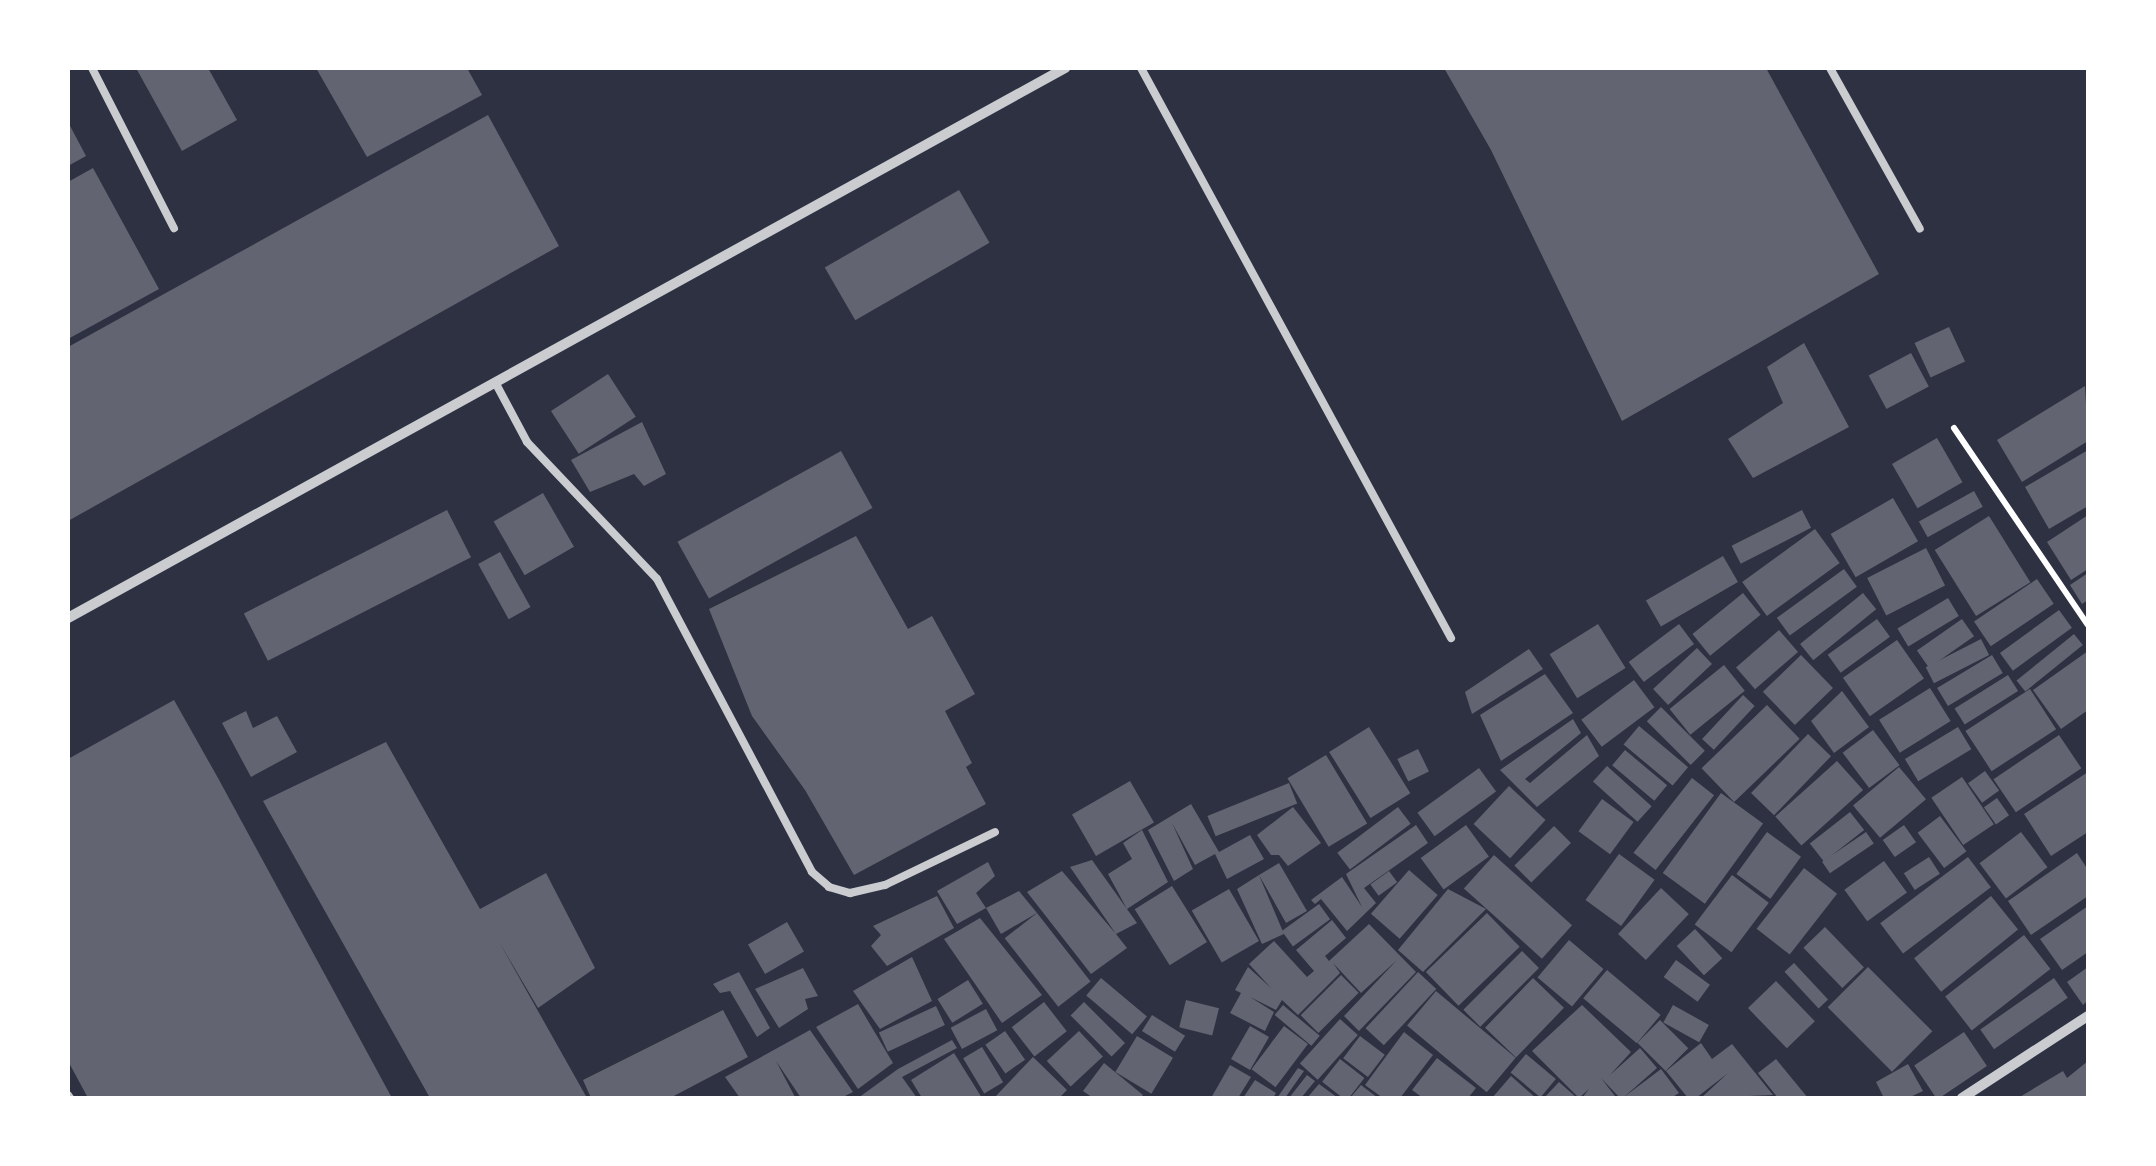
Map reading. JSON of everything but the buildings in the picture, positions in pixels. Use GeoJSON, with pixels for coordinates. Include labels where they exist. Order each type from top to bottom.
{"type":"FeatureCollection","features":[{"type":"Feature","properties":{"kind":"street"},"geometry":{"type":"LineString","coordinates":[[68,618],[1065,68]]}},
{"type":"Feature","properties":{"kind":"street"},"geometry":{"type":"LineString","coordinates":[[1962,1098],[2088,1016]]}},
{"type":"Feature","properties":{"kind":"lane"},"geometry":{"type":"LineString","coordinates":[[92,68],[174,228]]}},
{"type":"Feature","properties":{"kind":"lane"},"geometry":{"type":"LineString","coordinates":[[1141,68],[1452,638]]}},
{"type":"Feature","properties":{"kind":"lane"},"geometry":{"type":"LineString","coordinates":[[1830,68],[1920,229]]}},
{"type":"Feature","properties":{"kind":"lane"},"geometry":{"type":"LineString","coordinates":[[494,382],[527,442],[657,579],[812,872],[829,887],[850,893],[884,885],[995,832]]}},
{"type":"Feature","properties":{"kind":"path"},"geometry":{"type":"LineString","coordinates":[[1954,428],[2088,626]]}}]}
